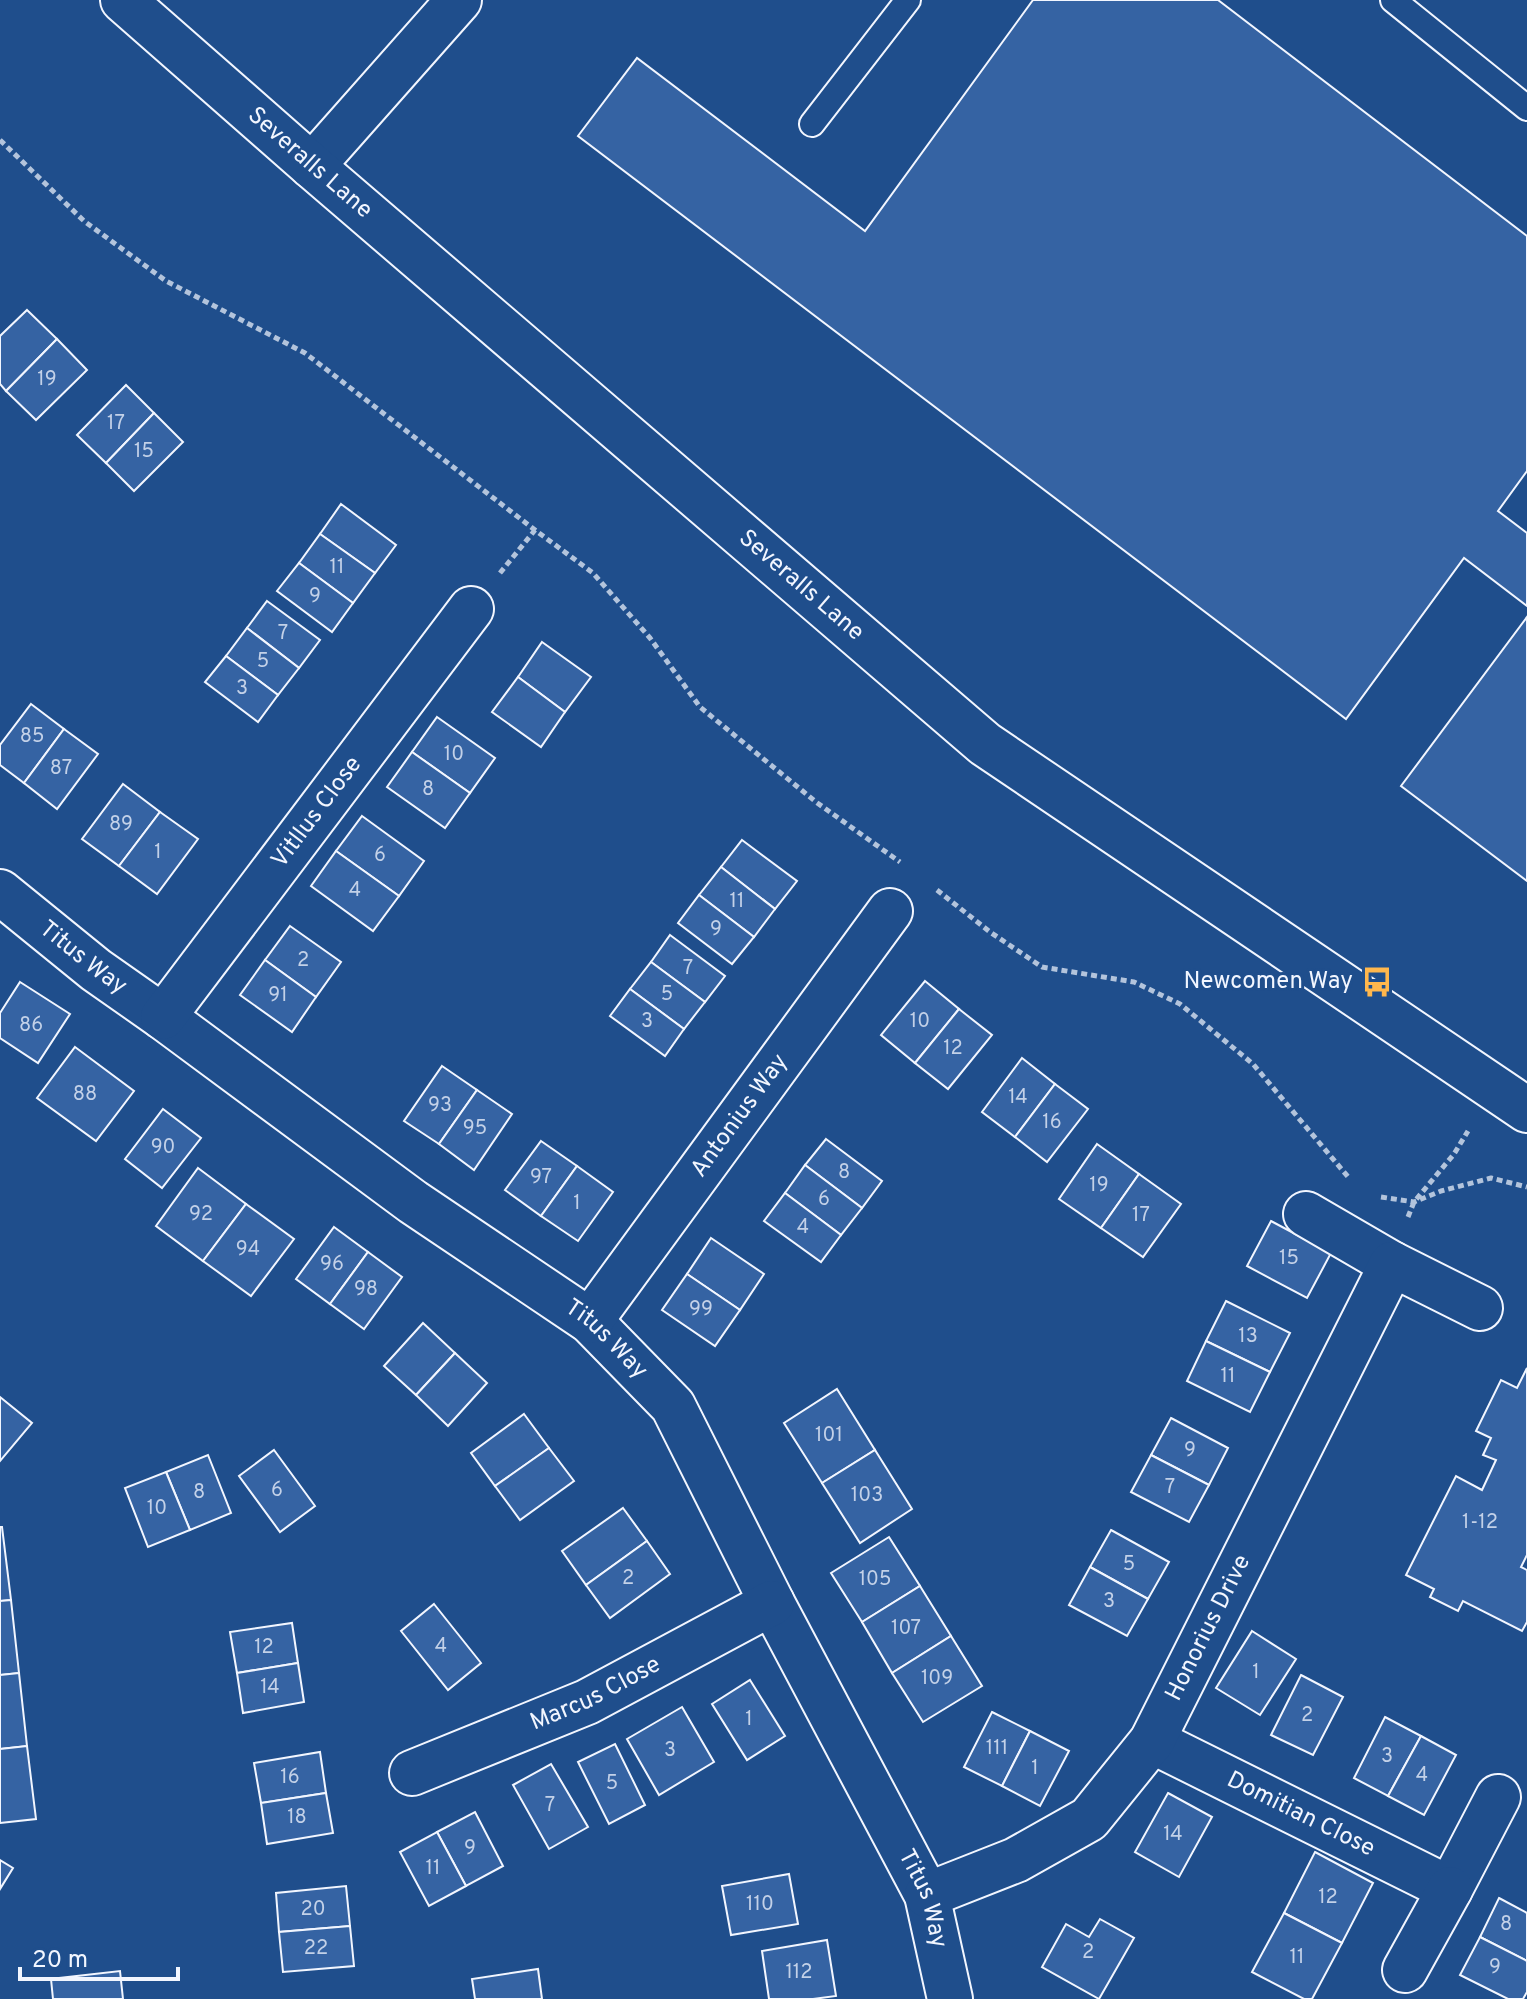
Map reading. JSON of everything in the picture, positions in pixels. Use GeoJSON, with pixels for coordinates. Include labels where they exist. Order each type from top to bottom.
{"type":"FeatureCollection","features":[{"type":"Feature","properties":{"kind":"street","name":"Severalls Lane"},"geometry":{"type":"LineString","coordinates":[[123,0],[985,744],[1511,1100]]}},
{"type":"Feature","properties":{"kind":"street"},"geometry":{"type":"LineString","coordinates":[[312,166],[459,0]]}},
{"type":"Feature","properties":{"kind":"street","name":"Vitllus Close"},"geometry":{"type":"LineString","coordinates":[[163,1017],[471,609]]}},
{"type":"Feature","properties":{"kind":"street","name":"Titus Way"},"geometry":{"type":"LineString","coordinates":[[0,892],[96,970],[413,1202],[590,1321],[673,1406],[772,1603],[927,1895],[950,1999]]}},
{"type":"Feature","properties":{"kind":"street","name":"Antonius Way"},"geometry":{"type":"LineString","coordinates":[[590,1321],[890,911]]}},
{"type":"Feature","properties":{"kind":"street"},"geometry":{"type":"LineString","coordinates":[[1306,1214],[1392,1264],[1480,1308]]}},
{"type":"Feature","properties":{"kind":"street","name":"Honorius Drive"},"geometry":{"type":"LineString","coordinates":[[927,1895],[1016,1860],[1089,1819],[1152,1741],[1392,1264]]}},
{"type":"Feature","properties":{"kind":"street","name":"Marcus Close"},"geometry":{"type":"LineString","coordinates":[[412,1773],[587,1702],[772,1603]]}},
{"type":"Feature","properties":{"kind":"street","name":"Domitian Close"},"geometry":{"type":"LineString","coordinates":[[1152,1741],[1450,1889]]}},
{"type":"Feature","properties":{"kind":"street"},"geometry":{"type":"LineString","coordinates":[[1405,1970],[1498,1797]]}},
{"type":"Feature","properties":{"kind":"lane"},"geometry":{"type":"LineString","coordinates":[[812,124],[908,0]]}},
{"type":"Feature","properties":{"kind":"lane"},"geometry":{"type":"LineString","coordinates":[[1393,0],[1527,108]]}},
{"type":"Feature","properties":{"kind":"path"},"geometry":{"type":"LineString","coordinates":[[0,140],[84,221],[154,273],[305,353],[593,573],[650,638],[700,707],[816,802],[909,869]]}},
{"type":"Feature","properties":{"kind":"path"},"geometry":{"type":"LineString","coordinates":[[932,886],[990,932],[1042,967],[1134,982],[1180,1004],[1253,1064],[1347,1177],[1358,1184]]}},
{"type":"Feature","properties":{"kind":"path"},"geometry":{"type":"LineString","coordinates":[[1414,1202],[1454,1154],[1511,1100]]}},
{"type":"Feature","properties":{"kind":"path"},"geometry":{"type":"LineString","coordinates":[[1369,1190],[1380,1197],[1414,1202],[1441,1191],[1491,1178],[1527,1187]]}},
{"type":"Feature","properties":{"kind":"building"},"geometry":{"type":"Polygon","coordinates":[[[1033,0],[1218,0],[1527,236],[1527,471],[1498,511],[1527,533],[1527,606],[1464,558],[1346,719],[578,136],[637,58],[865,231],[1033,0]]]}},
{"type":"Feature","properties":{"kind":"building"},"geometry":{"type":"Polygon","coordinates":[[[27,310],[57,339],[6,391],[0,384],[0,336],[27,310]]]}},
{"type":"Feature","properties":{"kind":"building"},"geometry":{"type":"Polygon","coordinates":[[[57,339],[87,370],[36,420],[6,391],[57,339]]]}},
{"type":"Feature","properties":{"kind":"building"},"geometry":{"type":"Polygon","coordinates":[[[126,385],[154,413],[106,463],[77,435],[126,385]]]}},
{"type":"Feature","properties":{"kind":"building"},"geometry":{"type":"Polygon","coordinates":[[[154,413],[183,442],[134,491],[106,463],[154,413]]]}},
{"type":"Feature","properties":{"kind":"building"},"geometry":{"type":"Polygon","coordinates":[[[341,504],[396,545],[375,573],[320,534],[341,504]]]}},
{"type":"Feature","properties":{"kind":"building"},"geometry":{"type":"Polygon","coordinates":[[[320,534],[375,573],[353,603],[299,563],[320,534]]]}},
{"type":"Feature","properties":{"kind":"building"},"geometry":{"type":"Polygon","coordinates":[[[299,563],[353,603],[332,632],[277,591],[299,563]]]}},
{"type":"Feature","properties":{"kind":"building"},"geometry":{"type":"Polygon","coordinates":[[[267,601],[320,640],[299,668],[247,628],[267,601]]]}},
{"type":"Feature","properties":{"kind":"building"},"geometry":{"type":"Polygon","coordinates":[[[1527,617],[1527,881],[1401,786],[1527,617]]]}},
{"type":"Feature","properties":{"kind":"building"},"geometry":{"type":"Polygon","coordinates":[[[247,628],[299,668],[278,695],[226,656],[247,628]]]}},
{"type":"Feature","properties":{"kind":"building"},"geometry":{"type":"Polygon","coordinates":[[[542,642],[591,677],[565,712],[518,677],[542,642]]]}},
{"type":"Feature","properties":{"kind":"building"},"geometry":{"type":"Polygon","coordinates":[[[226,656],[278,695],[258,722],[205,682],[226,656]]]}},
{"type":"Feature","properties":{"kind":"building"},"geometry":{"type":"Polygon","coordinates":[[[518,677],[565,712],[541,747],[492,712],[518,677]]]}},
{"type":"Feature","properties":{"kind":"building"},"geometry":{"type":"Polygon","coordinates":[[[31,704],[64,729],[24,783],[0,765],[0,745],[31,704]]]}},
{"type":"Feature","properties":{"kind":"building"},"geometry":{"type":"Polygon","coordinates":[[[437,717],[495,758],[470,793],[412,752],[437,717]]]}},
{"type":"Feature","properties":{"kind":"building"},"geometry":{"type":"Polygon","coordinates":[[[64,729],[98,754],[57,809],[24,783],[64,729]]]}},
{"type":"Feature","properties":{"kind":"building"},"geometry":{"type":"Polygon","coordinates":[[[412,752],[470,793],[445,828],[387,787],[412,752]]]}},
{"type":"Feature","properties":{"kind":"building"},"geometry":{"type":"Polygon","coordinates":[[[123,784],[160,812],[119,866],[82,839],[123,784]]]}},
{"type":"Feature","properties":{"kind":"building"},"geometry":{"type":"Polygon","coordinates":[[[160,812],[198,839],[157,894],[119,866],[160,812]]]}},
{"type":"Feature","properties":{"kind":"building"},"geometry":{"type":"Polygon","coordinates":[[[362,816],[424,861],[399,896],[336,851],[362,816]]]}},
{"type":"Feature","properties":{"kind":"building"},"geometry":{"type":"Polygon","coordinates":[[[742,840],[797,881],[775,909],[721,867],[742,840]]]}},
{"type":"Feature","properties":{"kind":"building"},"geometry":{"type":"Polygon","coordinates":[[[336,851],[399,896],[373,931],[311,886],[336,851]]]}},
{"type":"Feature","properties":{"kind":"building"},"geometry":{"type":"Polygon","coordinates":[[[721,867],[775,909],[754,937],[699,895],[721,867]]]}},
{"type":"Feature","properties":{"kind":"building"},"geometry":{"type":"Polygon","coordinates":[[[699,895],[754,937],[732,964],[678,923],[699,895]]]}},
{"type":"Feature","properties":{"kind":"building"},"geometry":{"type":"Polygon","coordinates":[[[290,926],[341,962],[316,997],[265,960],[290,926]]]}},
{"type":"Feature","properties":{"kind":"building"},"geometry":{"type":"Polygon","coordinates":[[[670,935],[725,976],[705,1002],[651,962],[670,935]]]}},
{"type":"Feature","properties":{"kind":"building"},"geometry":{"type":"Polygon","coordinates":[[[265,960],[316,997],[292,1032],[240,995],[265,960]]]}},
{"type":"Feature","properties":{"kind":"building"},"geometry":{"type":"Polygon","coordinates":[[[651,962],[705,1002],[684,1029],[630,989],[651,962]]]}},
{"type":"Feature","properties":{"kind":"building"},"geometry":{"type":"Polygon","coordinates":[[[925,981],[959,1009],[915,1063],[881,1035],[925,981]]]}},
{"type":"Feature","properties":{"kind":"building"},"geometry":{"type":"Polygon","coordinates":[[[20,982],[70,1014],[38,1063],[0,1038],[0,1013],[20,982]]]}},
{"type":"Feature","properties":{"kind":"building"},"geometry":{"type":"Polygon","coordinates":[[[630,989],[684,1029],[665,1056],[610,1016],[630,989]]]}},
{"type":"Feature","properties":{"kind":"building"},"geometry":{"type":"Polygon","coordinates":[[[959,1009],[992,1035],[948,1089],[915,1063],[959,1009]]]}},
{"type":"Feature","properties":{"kind":"building"},"geometry":{"type":"Polygon","coordinates":[[[75,1047],[134,1091],[96,1141],[37,1098],[75,1047]]]}},
{"type":"Feature","properties":{"kind":"building"},"geometry":{"type":"Polygon","coordinates":[[[1022,1058],[1055,1084],[1015,1137],[982,1112],[1022,1058]]]}},
{"type":"Feature","properties":{"kind":"building"},"geometry":{"type":"Polygon","coordinates":[[[442,1066],[477,1090],[439,1144],[404,1121],[442,1066]]]}},
{"type":"Feature","properties":{"kind":"building"},"geometry":{"type":"Polygon","coordinates":[[[1055,1084],[1088,1109],[1047,1162],[1015,1137],[1055,1084]]]}},
{"type":"Feature","properties":{"kind":"building"},"geometry":{"type":"Polygon","coordinates":[[[477,1090],[512,1114],[474,1170],[439,1144],[477,1090]]]}},
{"type":"Feature","properties":{"kind":"building"},"geometry":{"type":"Polygon","coordinates":[[[163,1109],[201,1138],[162,1188],[125,1159],[163,1109]]]}},
{"type":"Feature","properties":{"kind":"building"},"geometry":{"type":"Polygon","coordinates":[[[826,1139],[882,1181],[862,1208],[805,1165],[826,1139]]]}},
{"type":"Feature","properties":{"kind":"building"},"geometry":{"type":"Polygon","coordinates":[[[541,1141],[577,1166],[541,1216],[505,1190],[541,1141]]]}},
{"type":"Feature","properties":{"kind":"building"},"geometry":{"type":"Polygon","coordinates":[[[1097,1144],[1139,1174],[1101,1228],[1059,1199],[1097,1144]]]}},
{"type":"Feature","properties":{"kind":"building"},"geometry":{"type":"Polygon","coordinates":[[[805,1165],[862,1208],[841,1235],[785,1193],[805,1165]]]}},
{"type":"Feature","properties":{"kind":"building"},"geometry":{"type":"Polygon","coordinates":[[[577,1166],[613,1192],[578,1241],[541,1216],[577,1166]]]}},
{"type":"Feature","properties":{"kind":"building"},"geometry":{"type":"Polygon","coordinates":[[[198,1168],[246,1204],[203,1261],[156,1226],[198,1168]]]}},
{"type":"Feature","properties":{"kind":"building"},"geometry":{"type":"Polygon","coordinates":[[[1139,1174],[1181,1204],[1143,1257],[1101,1228],[1139,1174]]]}},
{"type":"Feature","properties":{"kind":"building"},"geometry":{"type":"Polygon","coordinates":[[[785,1193],[841,1235],[821,1262],[764,1221],[785,1193]]]}},
{"type":"Feature","properties":{"kind":"building"},"geometry":{"type":"Polygon","coordinates":[[[246,1204],[294,1239],[251,1296],[203,1261],[246,1204]]]}},
{"type":"Feature","properties":{"kind":"building"},"geometry":{"type":"Polygon","coordinates":[[[1271,1221],[1331,1253],[1307,1298],[1247,1266],[1271,1221]]]}},
{"type":"Feature","properties":{"kind":"building"},"geometry":{"type":"Polygon","coordinates":[[[334,1227],[368,1252],[330,1304],[296,1279],[334,1227]]]}},
{"type":"Feature","properties":{"kind":"building"},"geometry":{"type":"Polygon","coordinates":[[[711,1238],[764,1274],[740,1310],[687,1274],[711,1238]]]}},
{"type":"Feature","properties":{"kind":"building"},"geometry":{"type":"Polygon","coordinates":[[[368,1252],[402,1277],[364,1329],[330,1304],[368,1252]]]}},
{"type":"Feature","properties":{"kind":"building"},"geometry":{"type":"Polygon","coordinates":[[[687,1274],[740,1310],[715,1346],[662,1310],[687,1274]]]}},
{"type":"Feature","properties":{"kind":"building"},"geometry":{"type":"Polygon","coordinates":[[[1226,1301],[1290,1333],[1270,1372],[1206,1341],[1226,1301]]]}},
{"type":"Feature","properties":{"kind":"building"},"geometry":{"type":"Polygon","coordinates":[[[423,1323],[455,1353],[416,1395],[384,1366],[423,1323]]]}},
{"type":"Feature","properties":{"kind":"building"},"geometry":{"type":"Polygon","coordinates":[[[1206,1341],[1270,1372],[1250,1412],[1187,1381],[1206,1341]]]}},
{"type":"Feature","properties":{"kind":"building"},"geometry":{"type":"Polygon","coordinates":[[[455,1353],[487,1383],[448,1426],[416,1395],[455,1353]]]}},
{"type":"Feature","properties":{"kind":"building"},"geometry":{"type":"Polygon","coordinates":[[[1527,1368],[1527,1555],[1521,1567],[1527,1570],[1527,1622],[1522,1631],[1463,1601],[1458,1611],[1430,1597],[1434,1589],[1406,1575],[1456,1476],[1482,1490],[1496,1460],[1483,1455],[1491,1438],[1476,1431],[1501,1380],[1517,1388],[1527,1368]]]}},
{"type":"Feature","properties":{"kind":"building"},"geometry":{"type":"Polygon","coordinates":[[[837,1389],[875,1450],[822,1483],[784,1423],[837,1389]]]}},
{"type":"Feature","properties":{"kind":"building"},"geometry":{"type":"Polygon","coordinates":[[[0,1397],[32,1423],[0,1461],[0,1397]]]}},
{"type":"Feature","properties":{"kind":"building"},"geometry":{"type":"Polygon","coordinates":[[[524,1414],[549,1448],[495,1486],[471,1453],[524,1414]]]}},
{"type":"Feature","properties":{"kind":"building"},"geometry":{"type":"Polygon","coordinates":[[[1171,1418],[1228,1448],[1209,1485],[1151,1455],[1171,1418]]]}},
{"type":"Feature","properties":{"kind":"building"},"geometry":{"type":"Polygon","coordinates":[[[549,1448],[574,1481],[520,1520],[495,1486],[549,1448]]]}},
{"type":"Feature","properties":{"kind":"building"},"geometry":{"type":"Polygon","coordinates":[[[274,1450],[315,1506],[280,1532],[239,1476],[274,1450]]]}},
{"type":"Feature","properties":{"kind":"building"},"geometry":{"type":"Polygon","coordinates":[[[875,1450],[912,1509],[860,1543],[822,1483],[875,1450]]]}},
{"type":"Feature","properties":{"kind":"building"},"geometry":{"type":"Polygon","coordinates":[[[208,1455],[231,1513],[190,1530],[166,1472],[208,1455]]]}},
{"type":"Feature","properties":{"kind":"building"},"geometry":{"type":"Polygon","coordinates":[[[1151,1455],[1209,1485],[1189,1522],[1131,1492],[1151,1455]]]}},
{"type":"Feature","properties":{"kind":"building"},"geometry":{"type":"Polygon","coordinates":[[[166,1472],[190,1530],[148,1547],[125,1488],[166,1472]]]}},
{"type":"Feature","properties":{"kind":"building"},"geometry":{"type":"Polygon","coordinates":[[[623,1508],[647,1541],[586,1585],[562,1551],[623,1508]]]}},
{"type":"Feature","properties":{"kind":"building"},"geometry":{"type":"Polygon","coordinates":[[[0,1527],[11,1600],[0,1601],[0,1527]]]}},
{"type":"Feature","properties":{"kind":"building"},"geometry":{"type":"Polygon","coordinates":[[[1111,1530],[1169,1562],[1148,1599],[1090,1567],[1111,1530]]]}},
{"type":"Feature","properties":{"kind":"building"},"geometry":{"type":"Polygon","coordinates":[[[889,1537],[920,1586],[862,1622],[831,1573],[889,1537]]]}},
{"type":"Feature","properties":{"kind":"building"},"geometry":{"type":"Polygon","coordinates":[[[647,1541],[670,1574],[610,1618],[586,1585],[647,1541]]]}},
{"type":"Feature","properties":{"kind":"building"},"geometry":{"type":"Polygon","coordinates":[[[1090,1567],[1148,1599],[1127,1636],[1069,1605],[1090,1567]]]}},
{"type":"Feature","properties":{"kind":"building"},"geometry":{"type":"Polygon","coordinates":[[[920,1586],[951,1636],[892,1673],[862,1622],[920,1586]]]}},
{"type":"Feature","properties":{"kind":"building"},"geometry":{"type":"Polygon","coordinates":[[[11,1600],[19,1673],[0,1675],[0,1601],[11,1600]]]}},
{"type":"Feature","properties":{"kind":"building"},"geometry":{"type":"Polygon","coordinates":[[[434,1604],[481,1663],[448,1690],[401,1631],[434,1604]]]}},
{"type":"Feature","properties":{"kind":"building"},"geometry":{"type":"Polygon","coordinates":[[[292,1623],[298,1663],[237,1673],[230,1632],[292,1623]]]}},
{"type":"Feature","properties":{"kind":"building"},"geometry":{"type":"Polygon","coordinates":[[[1252,1631],[1296,1659],[1260,1715],[1216,1688],[1252,1631]]]}},
{"type":"Feature","properties":{"kind":"building"},"geometry":{"type":"Polygon","coordinates":[[[951,1636],[982,1686],[923,1722],[892,1673],[951,1636]]]}},
{"type":"Feature","properties":{"kind":"building"},"geometry":{"type":"Polygon","coordinates":[[[298,1663],[304,1702],[243,1713],[237,1673],[298,1663]]]}},
{"type":"Feature","properties":{"kind":"building"},"geometry":{"type":"Polygon","coordinates":[[[19,1673],[27,1746],[0,1749],[0,1675],[19,1673]]]}},
{"type":"Feature","properties":{"kind":"building"},"geometry":{"type":"Polygon","coordinates":[[[1301,1675],[1343,1697],[1313,1755],[1271,1735],[1301,1675]]]}},
{"type":"Feature","properties":{"kind":"building"},"geometry":{"type":"Polygon","coordinates":[[[750,1680],[785,1736],[747,1760],[712,1704],[750,1680]]]}},
{"type":"Feature","properties":{"kind":"building"},"geometry":{"type":"Polygon","coordinates":[[[682,1707],[714,1762],[659,1795],[627,1739],[682,1707]]]}},
{"type":"Feature","properties":{"kind":"building"},"geometry":{"type":"Polygon","coordinates":[[[992,1712],[1030,1731],[1002,1786],[964,1767],[992,1712]]]}},
{"type":"Feature","properties":{"kind":"building"},"geometry":{"type":"Polygon","coordinates":[[[1385,1717],[1421,1736],[1388,1796],[1354,1778],[1385,1717]]]}},
{"type":"Feature","properties":{"kind":"building"},"geometry":{"type":"Polygon","coordinates":[[[1030,1731],[1069,1751],[1040,1806],[1002,1786],[1030,1731]]]}},
{"type":"Feature","properties":{"kind":"building"},"geometry":{"type":"Polygon","coordinates":[[[1421,1736],[1456,1755],[1424,1815],[1388,1796],[1421,1736]]]}},
{"type":"Feature","properties":{"kind":"building"},"geometry":{"type":"Polygon","coordinates":[[[615,1744],[645,1805],[609,1824],[578,1762],[615,1744]]]}},
{"type":"Feature","properties":{"kind":"building"},"geometry":{"type":"Polygon","coordinates":[[[27,1746],[36,1819],[0,1823],[0,1749],[27,1746]]]}},
{"type":"Feature","properties":{"kind":"building"},"geometry":{"type":"Polygon","coordinates":[[[320,1752],[326,1793],[261,1803],[254,1763],[320,1752]]]}},
{"type":"Feature","properties":{"kind":"building"},"geometry":{"type":"Polygon","coordinates":[[[551,1764],[588,1827],[549,1849],[513,1785],[551,1764]]]}},
{"type":"Feature","properties":{"kind":"building"},"geometry":{"type":"Polygon","coordinates":[[[326,1793],[333,1833],[267,1844],[261,1803],[326,1793]]]}},
{"type":"Feature","properties":{"kind":"building"},"geometry":{"type":"Polygon","coordinates":[[[1168,1793],[1212,1817],[1179,1877],[1135,1852],[1168,1793]]]}},
{"type":"Feature","properties":{"kind":"building"},"geometry":{"type":"Polygon","coordinates":[[[475,1812],[503,1866],[466,1886],[437,1832],[475,1812]]]}},
{"type":"Feature","properties":{"kind":"building"},"geometry":{"type":"Polygon","coordinates":[[[437,1832],[466,1886],[429,1906],[400,1852],[437,1832]]]}},
{"type":"Feature","properties":{"kind":"building"},"geometry":{"type":"Polygon","coordinates":[[[1315,1852],[1373,1883],[1342,1943],[1284,1913],[1315,1852]]]}},
{"type":"Feature","properties":{"kind":"building"},"geometry":{"type":"Polygon","coordinates":[[[0,1860],[13,1868],[0,1889],[0,1860]]]}},
{"type":"Feature","properties":{"kind":"building"},"geometry":{"type":"Polygon","coordinates":[[[789,1874],[798,1924],[731,1935],[722,1886],[789,1874]]]}},
{"type":"Feature","properties":{"kind":"building"},"geometry":{"type":"Polygon","coordinates":[[[346,1886],[350,1926],[279,1932],[276,1893],[346,1886]]]}},
{"type":"Feature","properties":{"kind":"building"},"geometry":{"type":"Polygon","coordinates":[[[1499,1898],[1527,1913],[1527,1961],[1480,1937],[1499,1898]]]}},
{"type":"Feature","properties":{"kind":"building"},"geometry":{"type":"Polygon","coordinates":[[[1284,1913],[1342,1943],[1312,1999],[1304,1999],[1252,1972],[1284,1913]]]}},
{"type":"Feature","properties":{"kind":"building"},"geometry":{"type":"Polygon","coordinates":[[[1100,1919],[1134,1938],[1099,1999],[1042,1967],[1066,1924],[1089,1937],[1100,1919]]]}},
{"type":"Feature","properties":{"kind":"building"},"geometry":{"type":"Polygon","coordinates":[[[350,1926],[354,1966],[283,1972],[279,1932],[350,1926]]]}},
{"type":"Feature","properties":{"kind":"building"},"geometry":{"type":"Polygon","coordinates":[[[1480,1937],[1527,1961],[1527,1992],[1523,1999],[1508,1999],[1460,1975],[1480,1937]]]}},
{"type":"Feature","properties":{"kind":"building"},"geometry":{"type":"Polygon","coordinates":[[[827,1940],[836,1996],[769,1999],[762,1951],[827,1940]]]}},
{"type":"Feature","properties":{"kind":"building"},"geometry":{"type":"Polygon","coordinates":[[[538,1969],[542,1999],[475,1999],[472,1979],[538,1969]]]}},
{"type":"Feature","properties":{"kind":"building"},"geometry":{"type":"Polygon","coordinates":[[[120,1971],[123,1999],[53,1999],[51,1979],[120,1971]]]}},
{"type":"Feature","properties":{"kind":"place","name":"Newcomen Way"},"geometry":{"type":"Point","coordinates":[1377,982]}}]}
